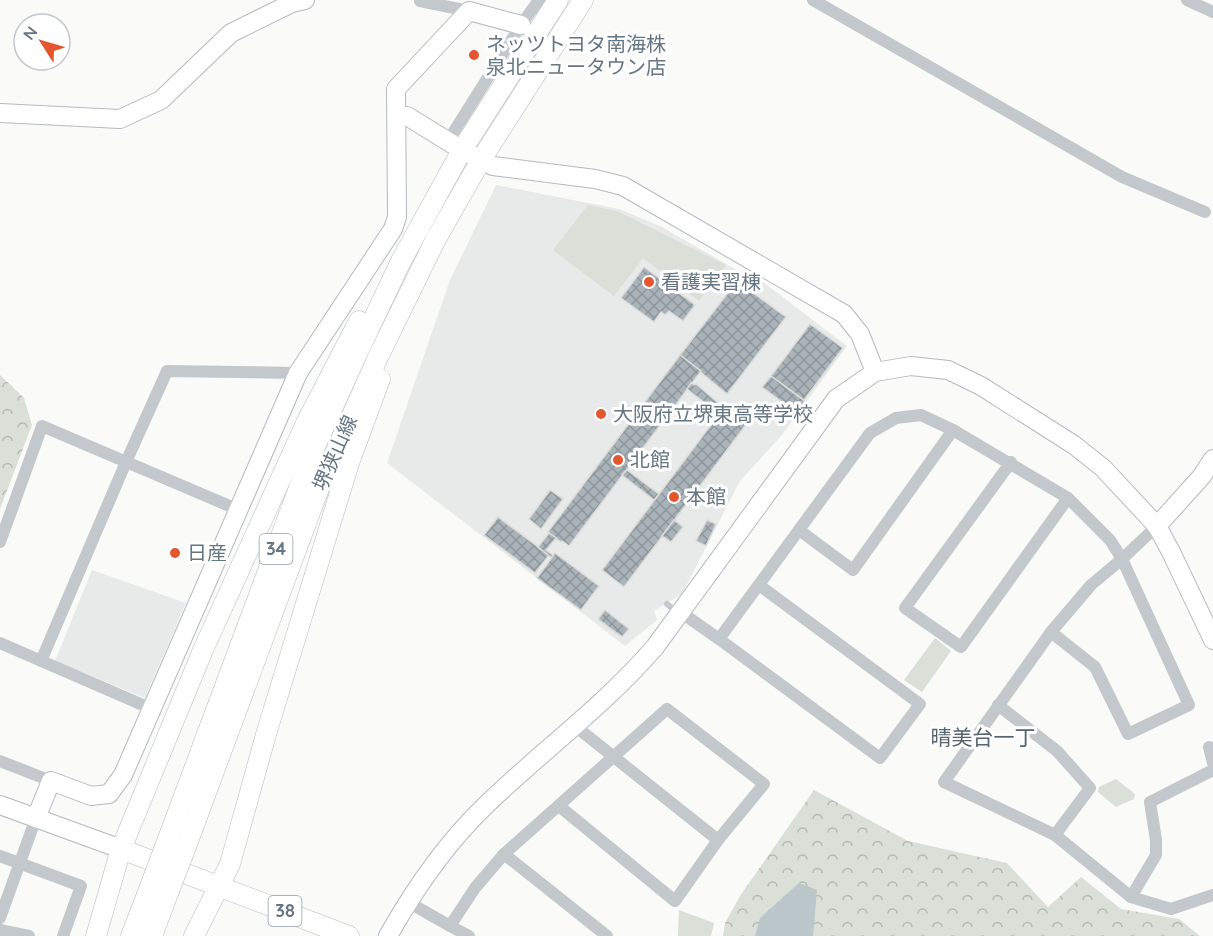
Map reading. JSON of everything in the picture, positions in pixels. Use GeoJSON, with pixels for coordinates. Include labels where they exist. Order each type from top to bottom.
{"type":"FeatureCollection","features":[{"type":"Feature","properties":{"kind":"main road","name":"堺狭山線"},"geometry":{"type":"LineString","coordinates":[[175,848],[312,453],[455,146],[558,0]]}},
{"type":"Feature","properties":{"kind":"main road","name":"堺狭山線"},"geometry":{"type":"LineString","coordinates":[[131,936],[160,888],[318,491],[379,355],[436,239],[481,160],[583,0]]}},
{"type":"Feature","properties":{"kind":"main road"},"geometry":{"type":"LineString","coordinates":[[96,936],[121,849],[203,650],[307,421],[371,298],[401,261]]}},
{"type":"Feature","properties":{"kind":"main road"},"geometry":{"type":"LineString","coordinates":[[194,936],[230,864],[267,731],[349,464],[419,276]]}},
{"type":"Feature","properties":{"kind":"main road","name":"38"},"geometry":{"type":"LineString","coordinates":[[121,849],[349,936]]}},
{"type":"Feature","properties":{"kind":"main road","name":"堺狭山線"},"geometry":{"type":"LineString","coordinates":[[152,936],[160,888]]}},
{"type":"Feature","properties":{"kind":"street"},"geometry":{"type":"LineString","coordinates":[[0,113],[120,119],[161,100],[231,33],[292,3],[305,0]]}},
{"type":"Feature","properties":{"kind":"street"},"geometry":{"type":"LineString","coordinates":[[455,146],[521,25],[539,0]]}},
{"type":"Feature","properties":{"kind":"street"},"geometry":{"type":"LineString","coordinates":[[813,0],[1122,177],[1204,212]]}},
{"type":"Feature","properties":{"kind":"street"},"geometry":{"type":"LineString","coordinates":[[1187,0],[1213,12]]}},
{"type":"Feature","properties":{"kind":"street"},"geometry":{"type":"LineString","coordinates":[[420,2],[469,11],[521,25]]}},
{"type":"Feature","properties":{"kind":"street"},"geometry":{"type":"LineString","coordinates":[[0,761],[92,796],[109,794],[123,775],[298,374],[393,229],[397,217],[396,89],[469,11]]}},
{"type":"Feature","properties":{"kind":"street"},"geometry":{"type":"LineString","coordinates":[[397,118],[407,116],[455,146],[493,166],[595,179],[623,186],[844,314],[860,334],[875,372]]}},
{"type":"Feature","properties":{"kind":"street"},"geometry":{"type":"LineString","coordinates":[[388,936],[408,902],[463,828],[640,665],[676,611],[836,399],[875,372],[911,366],[948,370],[981,386],[1074,445],[1103,468],[1157,526],[1213,640]]}},
{"type":"Feature","properties":{"kind":"street"},"geometry":{"type":"LineString","coordinates":[[41,660],[167,371],[298,374]]}},
{"type":"Feature","properties":{"kind":"street"},"geometry":{"type":"LineString","coordinates":[[719,639],[870,433],[896,418],[921,415],[1011,462],[1068,498],[1110,540],[1122,560],[1189,705],[1128,734],[1095,667],[1051,632]]}},
{"type":"Feature","properties":{"kind":"street"},"geometry":{"type":"LineString","coordinates":[[0,542],[42,426],[239,510]]}},
{"type":"Feature","properties":{"kind":"street"},"geometry":{"type":"LineString","coordinates":[[799,531],[853,570],[953,430]]}},
{"type":"Feature","properties":{"kind":"street"},"geometry":{"type":"LineString","coordinates":[[1213,459],[1202,476],[1157,526],[1122,560],[1091,585],[1051,632],[944,782],[1055,836],[1131,897],[1171,909],[1213,895]]}},
{"type":"Feature","properties":{"kind":"street"},"geometry":{"type":"LineString","coordinates":[[1011,462],[905,608],[961,647],[1068,498]]}},
{"type":"Feature","properties":{"kind":"street"},"geometry":{"type":"LineString","coordinates":[[676,611],[719,639],[880,758],[920,704],[759,585]]}},
{"type":"Feature","properties":{"kind":"street"},"geometry":{"type":"LineString","coordinates":[[0,643],[152,709]]}},
{"type":"Feature","properties":{"kind":"street"},"geometry":{"type":"LineString","coordinates":[[998,705],[1057,751],[1090,788],[1055,836]]}},
{"type":"Feature","properties":{"kind":"street"},"geometry":{"type":"LineString","coordinates":[[450,926],[475,888],[504,854],[668,710],[764,784],[718,840],[675,901],[559,806]]}},
{"type":"Feature","properties":{"kind":"street"},"geometry":{"type":"LineString","coordinates":[[575,726],[718,840]]}},
{"type":"Feature","properties":{"kind":"street"},"geometry":{"type":"LineString","coordinates":[[1209,747],[1213,762]]}},
{"type":"Feature","properties":{"kind":"street"},"geometry":{"type":"LineString","coordinates":[[1131,897],[1156,855],[1150,802],[1213,770]]}},
{"type":"Feature","properties":{"kind":"street"},"geometry":{"type":"LineString","coordinates":[[0,918],[18,863],[51,781]]}},
{"type":"Feature","properties":{"kind":"street"},"geometry":{"type":"LineString","coordinates":[[0,805],[121,849]]}},
{"type":"Feature","properties":{"kind":"street"},"geometry":{"type":"LineString","coordinates":[[504,854],[607,936]]}},
{"type":"Feature","properties":{"kind":"street"},"geometry":{"type":"LineString","coordinates":[[0,856],[81,886],[63,936]]}},
{"type":"Feature","properties":{"kind":"street"},"geometry":{"type":"LineString","coordinates":[[408,902],[468,936]]}},
{"type":"Feature","properties":{"kind":"street"},"geometry":{"type":"LineString","coordinates":[[0,930],[29,936]]}},
{"type":"Feature","properties":{"kind":"shaded area","name":"大阪府立堺東高等学校"},"geometry":{"type":"Polygon","coordinates":[[[496,185],[619,209],[660,226],[742,273],[750,271],[761,276],[759,279],[847,346],[782,435],[740,481],[682,594],[654,611],[657,620],[625,646],[387,463],[450,280],[496,185]]]}},
{"type":"Feature","properties":{"kind":"shaded area"},"geometry":{"type":"Polygon","coordinates":[[[92,570],[186,603],[145,698],[55,661],[92,570]]]}},
{"type":"Feature","properties":{"kind":"shaded area"},"geometry":{"type":"Polygon","coordinates":[[[799,883],[817,890],[813,936],[755,936],[760,918],[799,883]]]}},
{"type":"Feature","properties":{"kind":"green space"},"geometry":{"type":"Polygon","coordinates":[[[588,205],[617,211],[726,265],[699,301],[643,258],[614,296],[553,250],[588,205]]]}},
{"type":"Feature","properties":{"kind":"green space"},"geometry":{"type":"Polygon","coordinates":[[[0,375],[24,398],[32,425],[0,509],[0,375]]]}},
{"type":"Feature","properties":{"kind":"green space"},"geometry":{"type":"Polygon","coordinates":[[[935,638],[951,651],[922,692],[904,680],[935,638]]]}},
{"type":"Feature","properties":{"kind":"green space"},"geometry":{"type":"Polygon","coordinates":[[[1116,779],[1135,794],[1134,799],[1116,807],[1098,792],[1099,787],[1116,779]]]}},
{"type":"Feature","properties":{"kind":"green space"},"geometry":{"type":"Polygon","coordinates":[[[814,790],[908,841],[1007,863],[1048,907],[1081,877],[1121,909],[1179,919],[1200,936],[723,936],[725,923],[740,896],[814,790]]]}},
{"type":"Feature","properties":{"kind":"green space"},"geometry":{"type":"Polygon","coordinates":[[[679,910],[714,923],[711,936],[678,936],[679,910]]]}},
{"type":"Feature","properties":{"kind":"building","name":"看護実習棟"},"geometry":{"type":"Polygon","coordinates":[[[644,267],[695,305],[683,321],[669,311],[665,315],[661,312],[654,322],[621,298],[644,267]]]}},
{"type":"Feature","properties":{"kind":"building"},"geometry":{"type":"Polygon","coordinates":[[[737,281],[786,317],[727,394],[680,355],[737,281]]]}},
{"type":"Feature","properties":{"kind":"building"},"geometry":{"type":"Polygon","coordinates":[[[810,324],[843,348],[804,400],[771,376],[810,324]]]}},
{"type":"Feature","properties":{"kind":"building","name":"北館"},"geometry":{"type":"Polygon","coordinates":[[[680,355],[701,371],[569,546],[561,542],[548,532],[680,355]]]}},
{"type":"Feature","properties":{"kind":"building"},"geometry":{"type":"Polygon","coordinates":[[[771,376],[806,402],[797,413],[762,387],[771,376]]]}},
{"type":"Feature","properties":{"kind":"building"},"geometry":{"type":"Polygon","coordinates":[[[691,383],[696,384],[724,408],[719,414],[687,389],[691,383]]]}},
{"type":"Feature","properties":{"kind":"building","name":"本館"},"geometry":{"type":"Polygon","coordinates":[[[726,405],[748,422],[624,587],[602,570],[726,405]]]}},
{"type":"Feature","properties":{"kind":"building"},"geometry":{"type":"Polygon","coordinates":[[[627,470],[659,494],[654,500],[622,475],[627,470]]]}},
{"type":"Feature","properties":{"kind":"building"},"geometry":{"type":"Polygon","coordinates":[[[550,490],[563,499],[541,529],[529,519],[550,490]]]}},
{"type":"Feature","properties":{"kind":"building"},"geometry":{"type":"Polygon","coordinates":[[[498,517],[549,555],[535,573],[484,535],[498,517]]]}},
{"type":"Feature","properties":{"kind":"building"},"geometry":{"type":"Polygon","coordinates":[[[674,520],[683,527],[671,542],[662,536],[674,520]]]}},
{"type":"Feature","properties":{"kind":"building"},"geometry":{"type":"Polygon","coordinates":[[[707,520],[716,524],[706,546],[696,541],[707,520]]]}},
{"type":"Feature","properties":{"kind":"building"},"geometry":{"type":"Polygon","coordinates":[[[549,533],[556,538],[546,550],[553,555],[552,558],[538,547],[549,533]]]}},
{"type":"Feature","properties":{"kind":"building"},"geometry":{"type":"Polygon","coordinates":[[[555,553],[599,586],[581,610],[537,578],[555,553]]]}},
{"type":"Feature","properties":{"kind":"building"},"geometry":{"type":"Polygon","coordinates":[[[605,610],[629,629],[622,637],[598,619],[605,610]]]}},
{"type":"Feature","properties":{"kind":"place","name":"ネッツトヨタ南海株 泉北ニュータウン店"},"geometry":{"type":"Point","coordinates":[474,55]}},
{"type":"Feature","properties":{"kind":"place","name":"看護実習棟"},"geometry":{"type":"Point","coordinates":[649,282]}},
{"type":"Feature","properties":{"kind":"place","name":"大阪府立堺東高等学校"},"geometry":{"type":"Point","coordinates":[601,414]}},
{"type":"Feature","properties":{"kind":"place","name":"北館"},"geometry":{"type":"Point","coordinates":[618,460]}},
{"type":"Feature","properties":{"kind":"place","name":"本館"},"geometry":{"type":"Point","coordinates":[674,497]}},
{"type":"Feature","properties":{"kind":"place","name":"日産"},"geometry":{"type":"Point","coordinates":[175,553]}},
{"type":"Feature","properties":{"kind":"district","name":"晴美台一丁"},"geometry":{"type":"Point","coordinates":[983,738]}}]}
